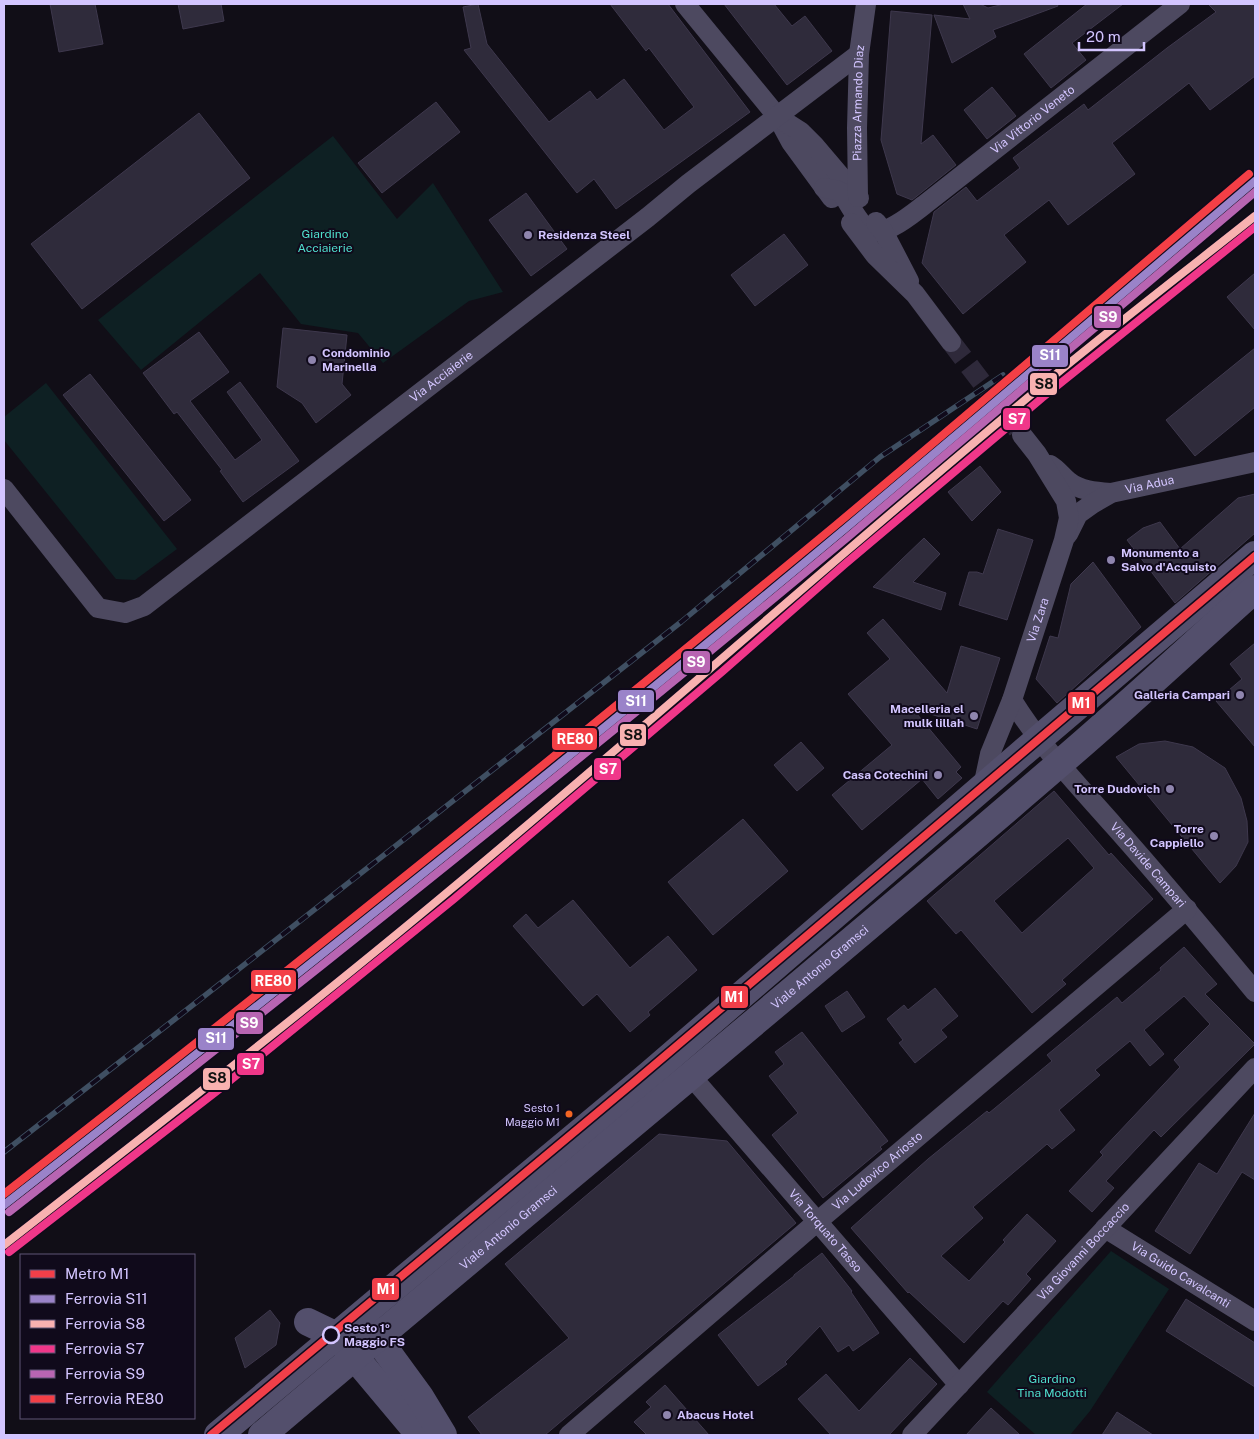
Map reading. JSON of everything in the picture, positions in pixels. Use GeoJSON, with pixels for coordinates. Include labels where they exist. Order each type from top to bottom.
{"type":"FeatureCollection","features":[{"type":"Feature","properties":{"kind":"main road"},"geometry":{"type":"LineString","coordinates":[[218,1435],[656,1069],[1255,555]]}},
{"type":"Feature","properties":{"kind":"main road","name":"Viale Antonio Gramsci"},"geometry":{"type":"LineString","coordinates":[[262,1435],[1060,764],[1255,589]]}},
{"type":"Feature","properties":{"kind":"main road"},"geometry":{"type":"LineString","coordinates":[[361,1316],[420,1397],[443,1435]]}},
{"type":"Feature","properties":{"kind":"main road"},"geometry":{"type":"LineString","coordinates":[[307,1360],[313,1354],[318,1340],[317,1334],[308,1322],[337,1336],[420,1435]]}},
{"type":"Feature","properties":{"kind":"street"},"geometry":{"type":"LineString","coordinates":[[685,4],[777,116],[791,142],[876,255],[916,294],[951,342]]}},
{"type":"Feature","properties":{"kind":"street"},"geometry":{"type":"LineString","coordinates":[[859,54],[866,4]]}},
{"type":"Feature","properties":{"kind":"street","name":"Via Vittorio Veneto"},"geometry":{"type":"LineString","coordinates":[[883,231],[900,222],[924,205],[1180,4]]}},
{"type":"Feature","properties":{"kind":"street","name":"Piazza Armando Diaz"},"geometry":{"type":"LineString","coordinates":[[859,54],[777,116],[801,132],[814,144],[858,197],[883,231],[916,294]]}},
{"type":"Feature","properties":{"kind":"street","name":"Piazza Armando Diaz"},"geometry":{"type":"LineString","coordinates":[[858,197],[859,54]]}},
{"type":"Feature","properties":{"kind":"street","name":"Via Acciaierie"},"geometry":{"type":"LineString","coordinates":[[4,489],[98,608],[125,613],[144,606],[777,116]]}},
{"type":"Feature","properties":{"kind":"street"},"geometry":{"type":"LineString","coordinates":[[824,188],[842,193],[865,227],[875,232],[883,231]]}},
{"type":"Feature","properties":{"kind":"street"},"geometry":{"type":"LineString","coordinates":[[1022,435],[1037,454],[1066,501],[1069,518],[1064,540]]}},
{"type":"Feature","properties":{"kind":"street"},"geometry":{"type":"LineString","coordinates":[[1037,454],[1058,470],[1068,481],[1080,488],[1093,492],[1111,493]]}},
{"type":"Feature","properties":{"kind":"street","name":"Via Adua"},"geometry":{"type":"LineString","coordinates":[[1064,540],[1078,514],[1111,493],[1255,462]]}},
{"type":"Feature","properties":{"kind":"street","name":"Via Zara"},"geometry":{"type":"LineString","coordinates":[[983,787],[990,754],[1012,700],[1064,540]]}},
{"type":"Feature","properties":{"kind":"street"},"geometry":{"type":"LineString","coordinates":[[1012,700],[1025,722],[1039,739]]}},
{"type":"Feature","properties":{"kind":"street","name":"Via Davide Campari"},"geometry":{"type":"LineString","coordinates":[[1039,739],[1187,910],[1255,992]]}},
{"type":"Feature","properties":{"kind":"street","name":"Via Ludovico Ariosto"},"geometry":{"type":"LineString","coordinates":[[569,1435],[818,1221],[1187,910]]}},
{"type":"Feature","properties":{"kind":"street","name":"Via Giovanni Boccaccio"},"geometry":{"type":"LineString","coordinates":[[912,1435],[1255,1068]]}},
{"type":"Feature","properties":{"kind":"street","name":"Via Torquato Tasso"},"geometry":{"type":"LineString","coordinates":[[691,1076],[959,1385]]}},
{"type":"Feature","properties":{"kind":"street","name":"Via Guido Cavalcanti"},"geometry":{"type":"LineString","coordinates":[[1105,1228],[1255,1321]]}},
{"type":"Feature","properties":{"kind":"green space","name":"Giardino Acciaierie"},"geometry":{"type":"Polygon","coordinates":[[[333,136],[397,219],[433,183],[503,292],[469,301],[383,363],[358,333],[301,324],[260,273],[141,370],[98,320],[333,136]]]}},
{"type":"Feature","properties":{"kind":"green space"},"geometry":{"type":"Polygon","coordinates":[[[46,383],[177,549],[135,580],[116,579],[4,440],[4,417],[46,383]]]}},
{"type":"Feature","properties":{"kind":"green space","name":"Giardino Tina Modotti"},"geometry":{"type":"Polygon","coordinates":[[[1111,1251],[1169,1289],[1090,1411],[1070,1435],[1036,1435],[987,1392],[1111,1251]]]}},
{"type":"Feature","properties":{"kind":"building"},"geometry":{"type":"Polygon","coordinates":[[[50,4],[95,4],[103,44],[59,52],[50,4]]]}},
{"type":"Feature","properties":{"kind":"building"},"geometry":{"type":"Polygon","coordinates":[[[178,4],[221,4],[224,21],[183,29],[178,4]]]}},
{"type":"Feature","properties":{"kind":"building"},"geometry":{"type":"Polygon","coordinates":[[[478,4],[487,44],[549,122],[590,91],[597,100],[624,79],[664,130],[694,107],[649,48],[646,51],[610,4],[668,4],[750,112],[616,209],[594,179],[577,193],[464,50],[471,48],[463,7],[478,4]]]}},
{"type":"Feature","properties":{"kind":"building"},"geometry":{"type":"Polygon","coordinates":[[[724,4],[774,4],[792,26],[805,16],[832,51],[787,85],[724,4]]]}},
{"type":"Feature","properties":{"kind":"building"},"geometry":{"type":"Polygon","coordinates":[[[963,4],[980,4],[988,8],[1004,4],[1057,4],[1058,6],[993,30],[996,37],[952,63],[934,15],[970,19],[963,4]]]}},
{"type":"Feature","properties":{"kind":"building"},"geometry":{"type":"Polygon","coordinates":[[[1087,4],[1123,4],[1072,43],[1086,60],[1051,88],[1024,54],[1087,4]]]}},
{"type":"Feature","properties":{"kind":"building"},"geometry":{"type":"Polygon","coordinates":[[[1208,4],[1255,4],[1255,76],[1210,110],[1189,83],[1112,143],[1135,174],[1068,225],[1049,200],[1004,235],[1026,262],[963,314],[922,263],[934,212],[966,187],[977,201],[1020,168],[1013,158],[1084,104],[1088,110],[1216,12],[1208,4]]]}},
{"type":"Feature","properties":{"kind":"building"},"geometry":{"type":"Polygon","coordinates":[[[891,11],[932,15],[921,144],[933,135],[956,165],[912,200],[897,194],[881,140],[891,11]]]}},
{"type":"Feature","properties":{"kind":"building"},"geometry":{"type":"Polygon","coordinates":[[[992,87],[1016,116],[987,139],[964,110],[992,87]]]}},
{"type":"Feature","properties":{"kind":"building"},"geometry":{"type":"Polygon","coordinates":[[[436,102],[460,132],[382,193],[358,163],[436,102]]]}},
{"type":"Feature","properties":{"kind":"building"},"geometry":{"type":"Polygon","coordinates":[[[199,113],[250,178],[82,309],[31,244],[199,113]]]}},
{"type":"Feature","properties":{"kind":"building","name":"Residenza Steel"},"geometry":{"type":"Polygon","coordinates":[[[526,193],[567,249],[531,276],[489,220],[526,193]]]}},
{"type":"Feature","properties":{"kind":"building"},"geometry":{"type":"Polygon","coordinates":[[[784,234],[808,265],[755,306],[731,275],[784,234]]]}},
{"type":"Feature","properties":{"kind":"building"},"geometry":{"type":"Polygon","coordinates":[[[1255,273],[1255,330],[1227,297],[1255,273]]]}},
{"type":"Feature","properties":{"kind":"building","name":"Condominio Marinella"},"geometry":{"type":"Polygon","coordinates":[[[283,328],[347,335],[342,384],[351,395],[316,423],[302,403],[277,387],[283,328]]]}},
{"type":"Feature","properties":{"kind":"building"},"geometry":{"type":"Polygon","coordinates":[[[199,332],[229,372],[190,401],[235,460],[262,440],[227,392],[240,382],[299,461],[243,502],[220,471],[222,470],[177,412],[174,414],[143,373],[199,332]]]}},
{"type":"Feature","properties":{"kind":"building"},"geometry":{"type":"Polygon","coordinates":[[[1255,348],[1255,407],[1195,456],[1166,420],[1255,348]]]}},
{"type":"Feature","properties":{"kind":"building"},"geometry":{"type":"Polygon","coordinates":[[[90,374],[191,500],[164,521],[63,395],[90,374]]]}},
{"type":"Feature","properties":{"kind":"building"},"geometry":{"type":"Polygon","coordinates":[[[980,466],[1001,492],[972,521],[948,492],[980,466]]]}},
{"type":"Feature","properties":{"kind":"building"},"geometry":{"type":"Polygon","coordinates":[[[1255,494],[1255,533],[1175,603],[1127,540],[1143,528],[1160,522],[1180,549],[1238,498],[1255,494]]]}},
{"type":"Feature","properties":{"kind":"building"},"geometry":{"type":"Polygon","coordinates":[[[998,529],[1033,540],[1007,620],[959,605],[969,572],[983,574],[998,529]]]}},
{"type":"Feature","properties":{"kind":"building"},"geometry":{"type":"Polygon","coordinates":[[[924,538],[940,554],[913,582],[946,593],[941,610],[873,587],[924,538]]]}},
{"type":"Feature","properties":{"kind":"building"},"geometry":{"type":"Polygon","coordinates":[[[1093,562],[1141,627],[1057,703],[1036,679],[1050,636],[1058,638],[1071,584],[1093,562]]]}},
{"type":"Feature","properties":{"kind":"building"},"geometry":{"type":"Polygon","coordinates":[[[883,619],[947,693],[961,646],[1000,658],[977,729],[912,708],[961,767],[956,772],[962,778],[938,799],[922,779],[862,830],[832,795],[892,745],[848,694],[890,659],[867,633],[883,619]]]}},
{"type":"Feature","properties":{"kind":"building","name":"Galleria Campari"},"geometry":{"type":"Polygon","coordinates":[[[1255,643],[1255,747],[1216,701],[1242,679],[1230,664],[1255,643]]]}},
{"type":"Feature","properties":{"kind":"building"},"geometry":{"type":"Polygon","coordinates":[[[1165,741],[1193,747],[1225,768],[1241,798],[1247,821],[1248,842],[1236,866],[1220,883],[1116,757],[1139,744],[1165,741]]]}},
{"type":"Feature","properties":{"kind":"building"},"geometry":{"type":"Polygon","coordinates":[[[801,742],[824,768],[797,791],[774,765],[801,742]]]}},
{"type":"Feature","properties":{"kind":"building"},"geometry":{"type":"Polygon","coordinates":[[[1054,791],[1109,855],[1111,853],[1153,899],[1062,980],[1066,984],[1032,1013],[961,930],[956,934],[927,901],[1054,791]],[[1068,838],[994,901],[1022,933],[1094,868],[1068,838]]]}},
{"type":"Feature","properties":{"kind":"building"},"geometry":{"type":"Polygon","coordinates":[[[743,819],[788,871],[713,935],[668,882],[743,819]]]}},
{"type":"Feature","properties":{"kind":"building"},"geometry":{"type":"Polygon","coordinates":[[[573,900],[630,968],[668,936],[697,970],[648,1012],[650,1015],[630,1032],[597,994],[583,1006],[513,926],[526,914],[538,928],[573,900]]]}},
{"type":"Feature","properties":{"kind":"building"},"geometry":{"type":"Polygon","coordinates":[[[1184,947],[1217,984],[1205,994],[1255,1044],[1161,1137],[1154,1130],[1106,1181],[1114,1188],[1092,1212],[1069,1191],[1103,1155],[1100,1152],[1180,1067],[1174,1060],[1210,1024],[1184,996],[1144,1030],[1164,1054],[1150,1066],[1130,1041],[1095,1070],[1100,1075],[1059,1110],[1075,1130],[1052,1149],[1047,1144],[973,1207],[983,1218],[941,1256],[969,1281],[1005,1242],[1003,1240],[1027,1214],[1056,1241],[1026,1274],[1031,1279],[1008,1305],[1003,1301],[964,1343],[908,1293],[851,1228],[928,1159],[987,1111],[989,1113],[1052,1061],[1047,1055],[1117,997],[1122,1003],[1161,970],[1160,968],[1184,947]]]}},
{"type":"Feature","properties":{"kind":"building"},"geometry":{"type":"Polygon","coordinates":[[[935,988],[958,1016],[941,1030],[947,1037],[915,1063],[899,1043],[903,1040],[887,1019],[904,1005],[908,1010],[935,988]]]}},
{"type":"Feature","properties":{"kind":"building"},"geometry":{"type":"Polygon","coordinates":[[[847,991],[865,1017],[842,1032],[825,1006],[847,991]]]}},
{"type":"Feature","properties":{"kind":"building"},"geometry":{"type":"Polygon","coordinates":[[[802,1032],[888,1141],[880,1147],[882,1149],[823,1198],[772,1135],[798,1113],[769,1076],[784,1064],[775,1052],[802,1032]]]}},
{"type":"Feature","properties":{"kind":"building"},"geometry":{"type":"Polygon","coordinates":[[[1255,1113],[1255,1180],[1242,1172],[1190,1254],[1155,1231],[1199,1163],[1217,1174],[1255,1113]]]}},
{"type":"Feature","properties":{"kind":"building"},"geometry":{"type":"Polygon","coordinates":[[[659,1134],[727,1141],[796,1223],[545,1435],[482,1435],[468,1417],[569,1338],[505,1264],[659,1134]]]}},
{"type":"Feature","properties":{"kind":"building"},"geometry":{"type":"Polygon","coordinates":[[[822,1253],[852,1291],[879,1333],[853,1351],[849,1345],[838,1352],[820,1326],[785,1362],[787,1364],[758,1386],[718,1335],[822,1253]]]}},
{"type":"Feature","properties":{"kind":"building"},"geometry":{"type":"Polygon","coordinates":[[[1186,1299],[1255,1343],[1255,1387],[1166,1331],[1186,1299]]]}},
{"type":"Feature","properties":{"kind":"building"},"geometry":{"type":"Polygon","coordinates":[[[270,1310],[280,1323],[276,1345],[245,1368],[235,1338],[270,1310]]]}},
{"type":"Feature","properties":{"kind":"building"},"geometry":{"type":"Polygon","coordinates":[[[910,1358],[937,1384],[889,1435],[831,1435],[798,1399],[826,1374],[859,1411],[910,1358]]]}},
{"type":"Feature","properties":{"kind":"building","name":"Abacus Hotel"},"geometry":{"type":"Polygon","coordinates":[[[665,1385],[709,1435],[647,1435],[634,1422],[651,1407],[646,1402],[665,1385]]]}},
{"type":"Feature","properties":{"kind":"building"},"geometry":{"type":"Polygon","coordinates":[[[991,1408],[1020,1435],[966,1435],[991,1408]]]}},
{"type":"Feature","properties":{"kind":"building"},"geometry":{"type":"Polygon","coordinates":[[[1117,1412],[1153,1435],[1102,1435],[1117,1412]]]}},
{"type":"Feature","properties":{"kind":"tunnel"},"geometry":{"type":"LineString","coordinates":[[951,342],[1022,435]]}},
{"type":"Feature","properties":{"kind":"railway"},"geometry":{"type":"LineString","coordinates":[[4,1152],[681,622],[880,457],[1003,375]]}},
{"type":"Feature","properties":{"kind":"metro line","name":"M1"},"geometry":{"type":"LineString","coordinates":[[211,1435],[633,1083],[1255,556]]}},
{"type":"Feature","properties":{"kind":"rail line","name":"RE80"},"geometry":{"type":"LineString","coordinates":[[4,1194],[214,1029],[733,610],[940,438],[1249,174]]}},
{"type":"Feature","properties":{"kind":"rail line","name":"S11"},"geometry":{"type":"LineString","coordinates":[[4,1205],[217,1038],[638,700],[846,528],[1255,181]]}},
{"type":"Feature","properties":{"kind":"rail line","name":"S9"},"geometry":{"type":"LineString","coordinates":[[9,1212],[221,1046],[640,708],[848,537],[1255,192]]}},
{"type":"Feature","properties":{"kind":"rail line","name":"S8"},"geometry":{"type":"LineString","coordinates":[[4,1245],[395,935],[523,829],[1032,394],[1255,216]]}},
{"type":"Feature","properties":{"kind":"rail line","name":"S7"},"geometry":{"type":"LineString","coordinates":[[9,1252],[222,1087],[454,899],[1042,398],[1255,227]]}},
{"type":"Feature","properties":{"kind":"place","name":"Residenza Steel"},"geometry":{"type":"Point","coordinates":[528,235]}},
{"type":"Feature","properties":{"kind":"place","name":"Condominio Marinella"},"geometry":{"type":"Point","coordinates":[312,360]}},
{"type":"Feature","properties":{"kind":"place","name":"Monumento a Salvo d'Acquisto"},"geometry":{"type":"Point","coordinates":[1111,560]}},
{"type":"Feature","properties":{"kind":"place","name":"Galleria Campari"},"geometry":{"type":"Point","coordinates":[1240,695]}},
{"type":"Feature","properties":{"kind":"place","name":"Macelleria el mulk lillah"},"geometry":{"type":"Point","coordinates":[974,716]}},
{"type":"Feature","properties":{"kind":"place","name":"Casa Cotechini"},"geometry":{"type":"Point","coordinates":[938,775]}},
{"type":"Feature","properties":{"kind":"place","name":"Torre Dudovich"},"geometry":{"type":"Point","coordinates":[1170,789]}},
{"type":"Feature","properties":{"kind":"place","name":"Torre Cappiello"},"geometry":{"type":"Point","coordinates":[1214,836]}},
{"type":"Feature","properties":{"kind":"place","name":"Sesto 1 Maggio M1"},"geometry":{"type":"Point","coordinates":[569,1114]}},
{"type":"Feature","properties":{"kind":"place","name":"Sesto 1º Maggio FS"},"geometry":{"type":"Point","coordinates":[331,1335]}},
{"type":"Feature","properties":{"kind":"place","name":"Abacus Hotel"},"geometry":{"type":"Point","coordinates":[667,1415]}}]}
